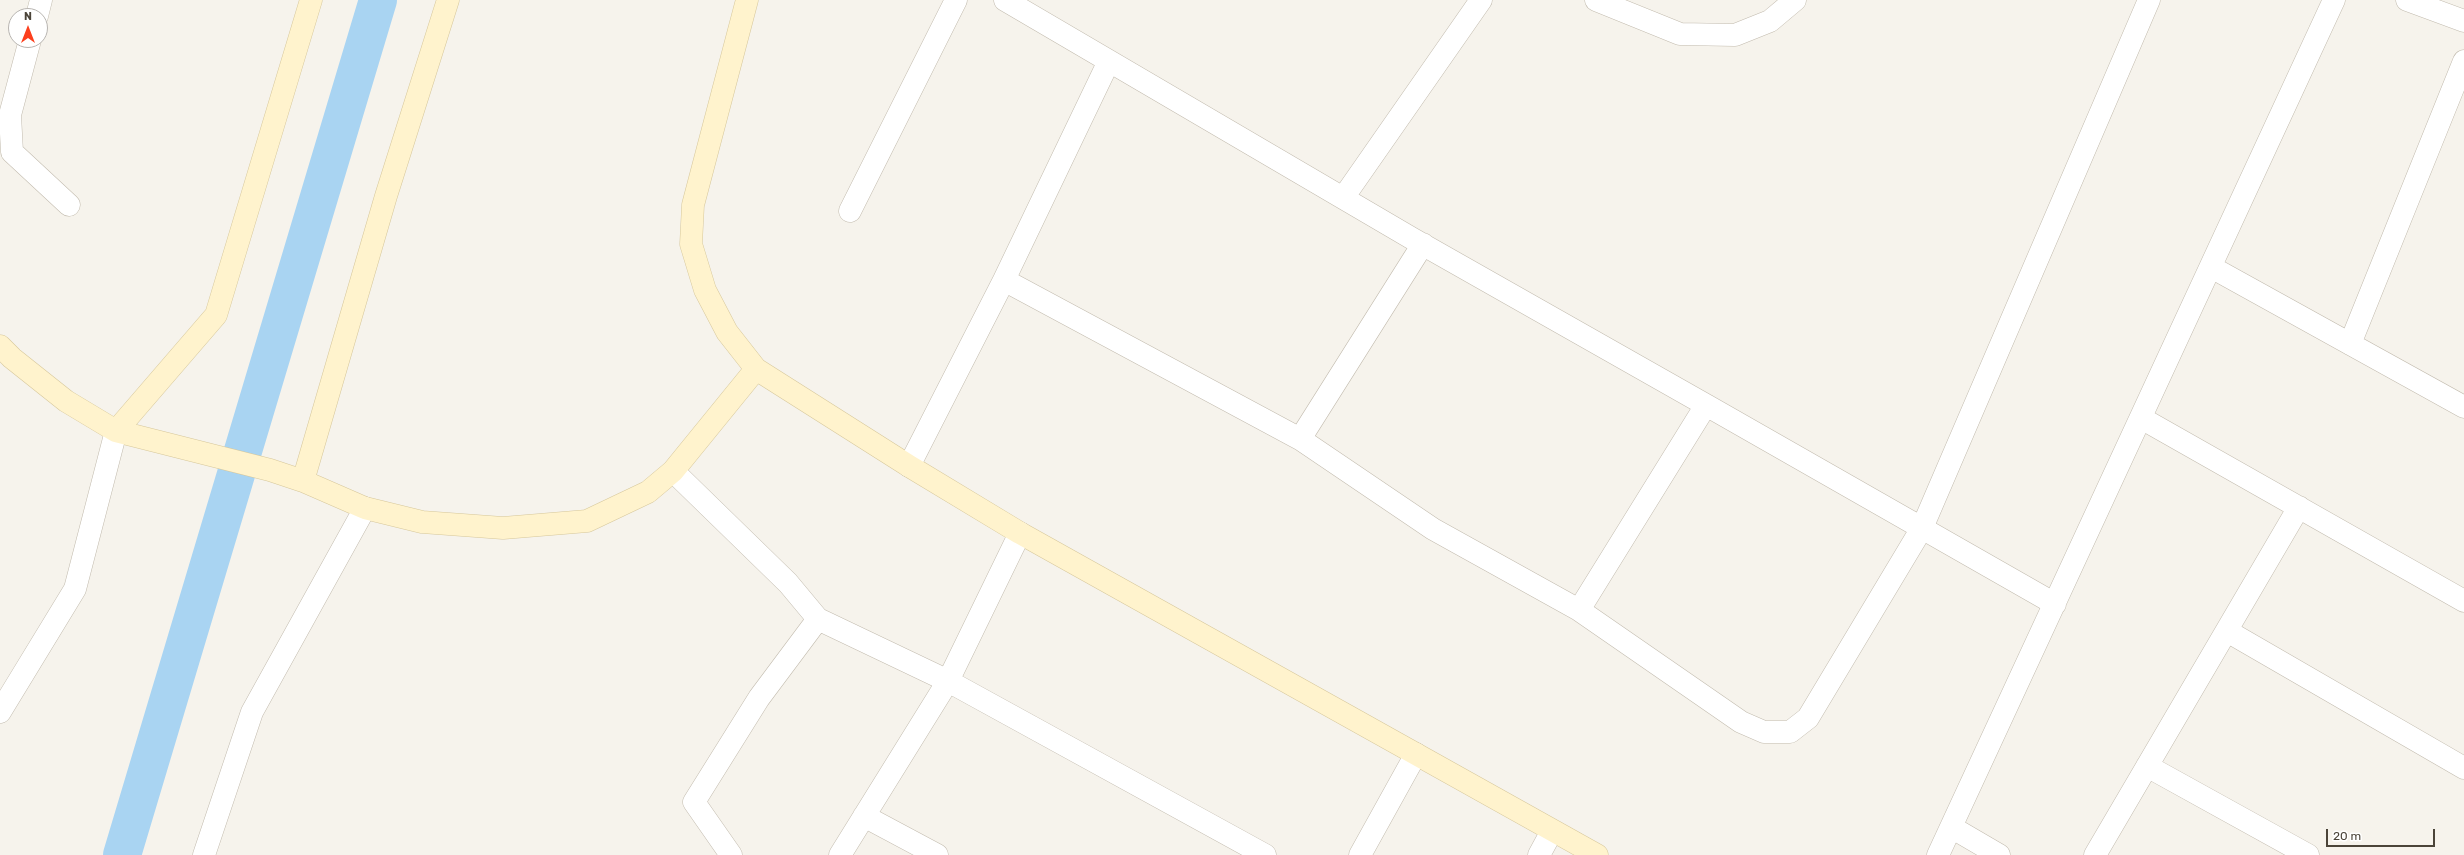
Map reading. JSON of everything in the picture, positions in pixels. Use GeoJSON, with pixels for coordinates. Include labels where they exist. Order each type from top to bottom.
{"type":"FeatureCollection","features":[{"type":"Feature","properties":{"kind":"street"},"geometry":{"type":"LineString","coordinates":[[0,712],[75,589],[116,431],[216,315],[311,0]]}},
{"type":"Feature","properties":{"kind":"street"},"geometry":{"type":"LineString","coordinates":[[304,481],[386,196],[448,0]]}},
{"type":"Feature","properties":{"kind":"street"},"geometry":{"type":"LineString","coordinates":[[747,0],[693,205],[692,244],[705,290],[727,332],[756,369],[909,466],[1020,533],[1597,855]]}},
{"type":"Feature","properties":{"kind":"street"},"geometry":{"type":"LineString","coordinates":[[850,211],[956,0]]}},
{"type":"Feature","properties":{"kind":"street"},"geometry":{"type":"LineString","coordinates":[[1005,0],[1423,244],[2055,604]]}},
{"type":"Feature","properties":{"kind":"street"},"geometry":{"type":"LineString","coordinates":[[1344,198],[1481,0]]}},
{"type":"Feature","properties":{"kind":"street"},"geometry":{"type":"LineString","coordinates":[[1596,0],[1680,34],[1736,35],[1770,21],[1795,0]]}},
{"type":"Feature","properties":{"kind":"street"},"geometry":{"type":"LineString","coordinates":[[1004,280],[1300,439],[1433,529],[1579,610],[1741,722],[1764,732],[1790,732],[1808,718],[1922,528],[2149,0]]}},
{"type":"Feature","properties":{"kind":"street"},"geometry":{"type":"LineString","coordinates":[[1938,855],[2334,0]]}},
{"type":"Feature","properties":{"kind":"street"},"geometry":{"type":"LineString","coordinates":[[2407,0],[2464,21]]}},
{"type":"Feature","properties":{"kind":"street"},"geometry":{"type":"LineString","coordinates":[[28,48],[10,115],[12,152],[68,205]]}},
{"type":"Feature","properties":{"kind":"street"},"geometry":{"type":"LineString","coordinates":[[909,466],[1004,280],[1109,61]]}},
{"type":"Feature","properties":{"kind":"street"},"geometry":{"type":"LineString","coordinates":[[2350,344],[2464,61]]}},
{"type":"Feature","properties":{"kind":"street"},"geometry":{"type":"LineString","coordinates":[[1300,439],[1423,244]]}},
{"type":"Feature","properties":{"kind":"street"},"geometry":{"type":"LineString","coordinates":[[2211,267],[2464,407]]}},
{"type":"Feature","properties":{"kind":"street"},"geometry":{"type":"LineString","coordinates":[[0,346],[12,358],[66,400],[116,431],[195,449],[270,470],[304,481],[365,508],[422,522],[503,528],[587,521],[648,492],[673,471],[756,369]]}},
{"type":"Feature","properties":{"kind":"street"},"geometry":{"type":"LineString","coordinates":[[1579,610],[1706,405]]}},
{"type":"Feature","properties":{"kind":"street"},"geometry":{"type":"LineString","coordinates":[[2141,418],[2299,507],[2462,594]]}},
{"type":"Feature","properties":{"kind":"street"},"geometry":{"type":"LineString","coordinates":[[673,471],[788,583],[818,619],[948,681],[1265,855]]}},
{"type":"Feature","properties":{"kind":"street"},"geometry":{"type":"LineString","coordinates":[[2095,855],[2299,507]]}},
{"type":"Feature","properties":{"kind":"street"},"geometry":{"type":"LineString","coordinates":[[204,855],[252,712],[365,508]]}},
{"type":"Feature","properties":{"kind":"street"},"geometry":{"type":"LineString","coordinates":[[840,855],[948,681],[1020,533]]}},
{"type":"Feature","properties":{"kind":"street"},"geometry":{"type":"LineString","coordinates":[[731,855],[694,802],[759,698],[818,619]]}},
{"type":"Feature","properties":{"kind":"street"},"geometry":{"type":"LineString","coordinates":[[2227,631],[2464,768]]}},
{"type":"Feature","properties":{"kind":"street"},"geometry":{"type":"LineString","coordinates":[[1360,855],[1416,754]]}},
{"type":"Feature","properties":{"kind":"street"},"geometry":{"type":"LineString","coordinates":[[2147,766],[2308,855]]}},
{"type":"Feature","properties":{"kind":"street"},"geometry":{"type":"LineString","coordinates":[[864,816],[937,855]]}},
{"type":"Feature","properties":{"kind":"street"},"geometry":{"type":"LineString","coordinates":[[1951,827],[1999,855]]}},
{"type":"Feature","properties":{"kind":"street"},"geometry":{"type":"LineString","coordinates":[[1539,855],[1552,831]]}},
{"type":"Feature","properties":{"kind":"waterway"},"geometry":{"type":"LineString","coordinates":[[122,855],[378,0]]}}]}
